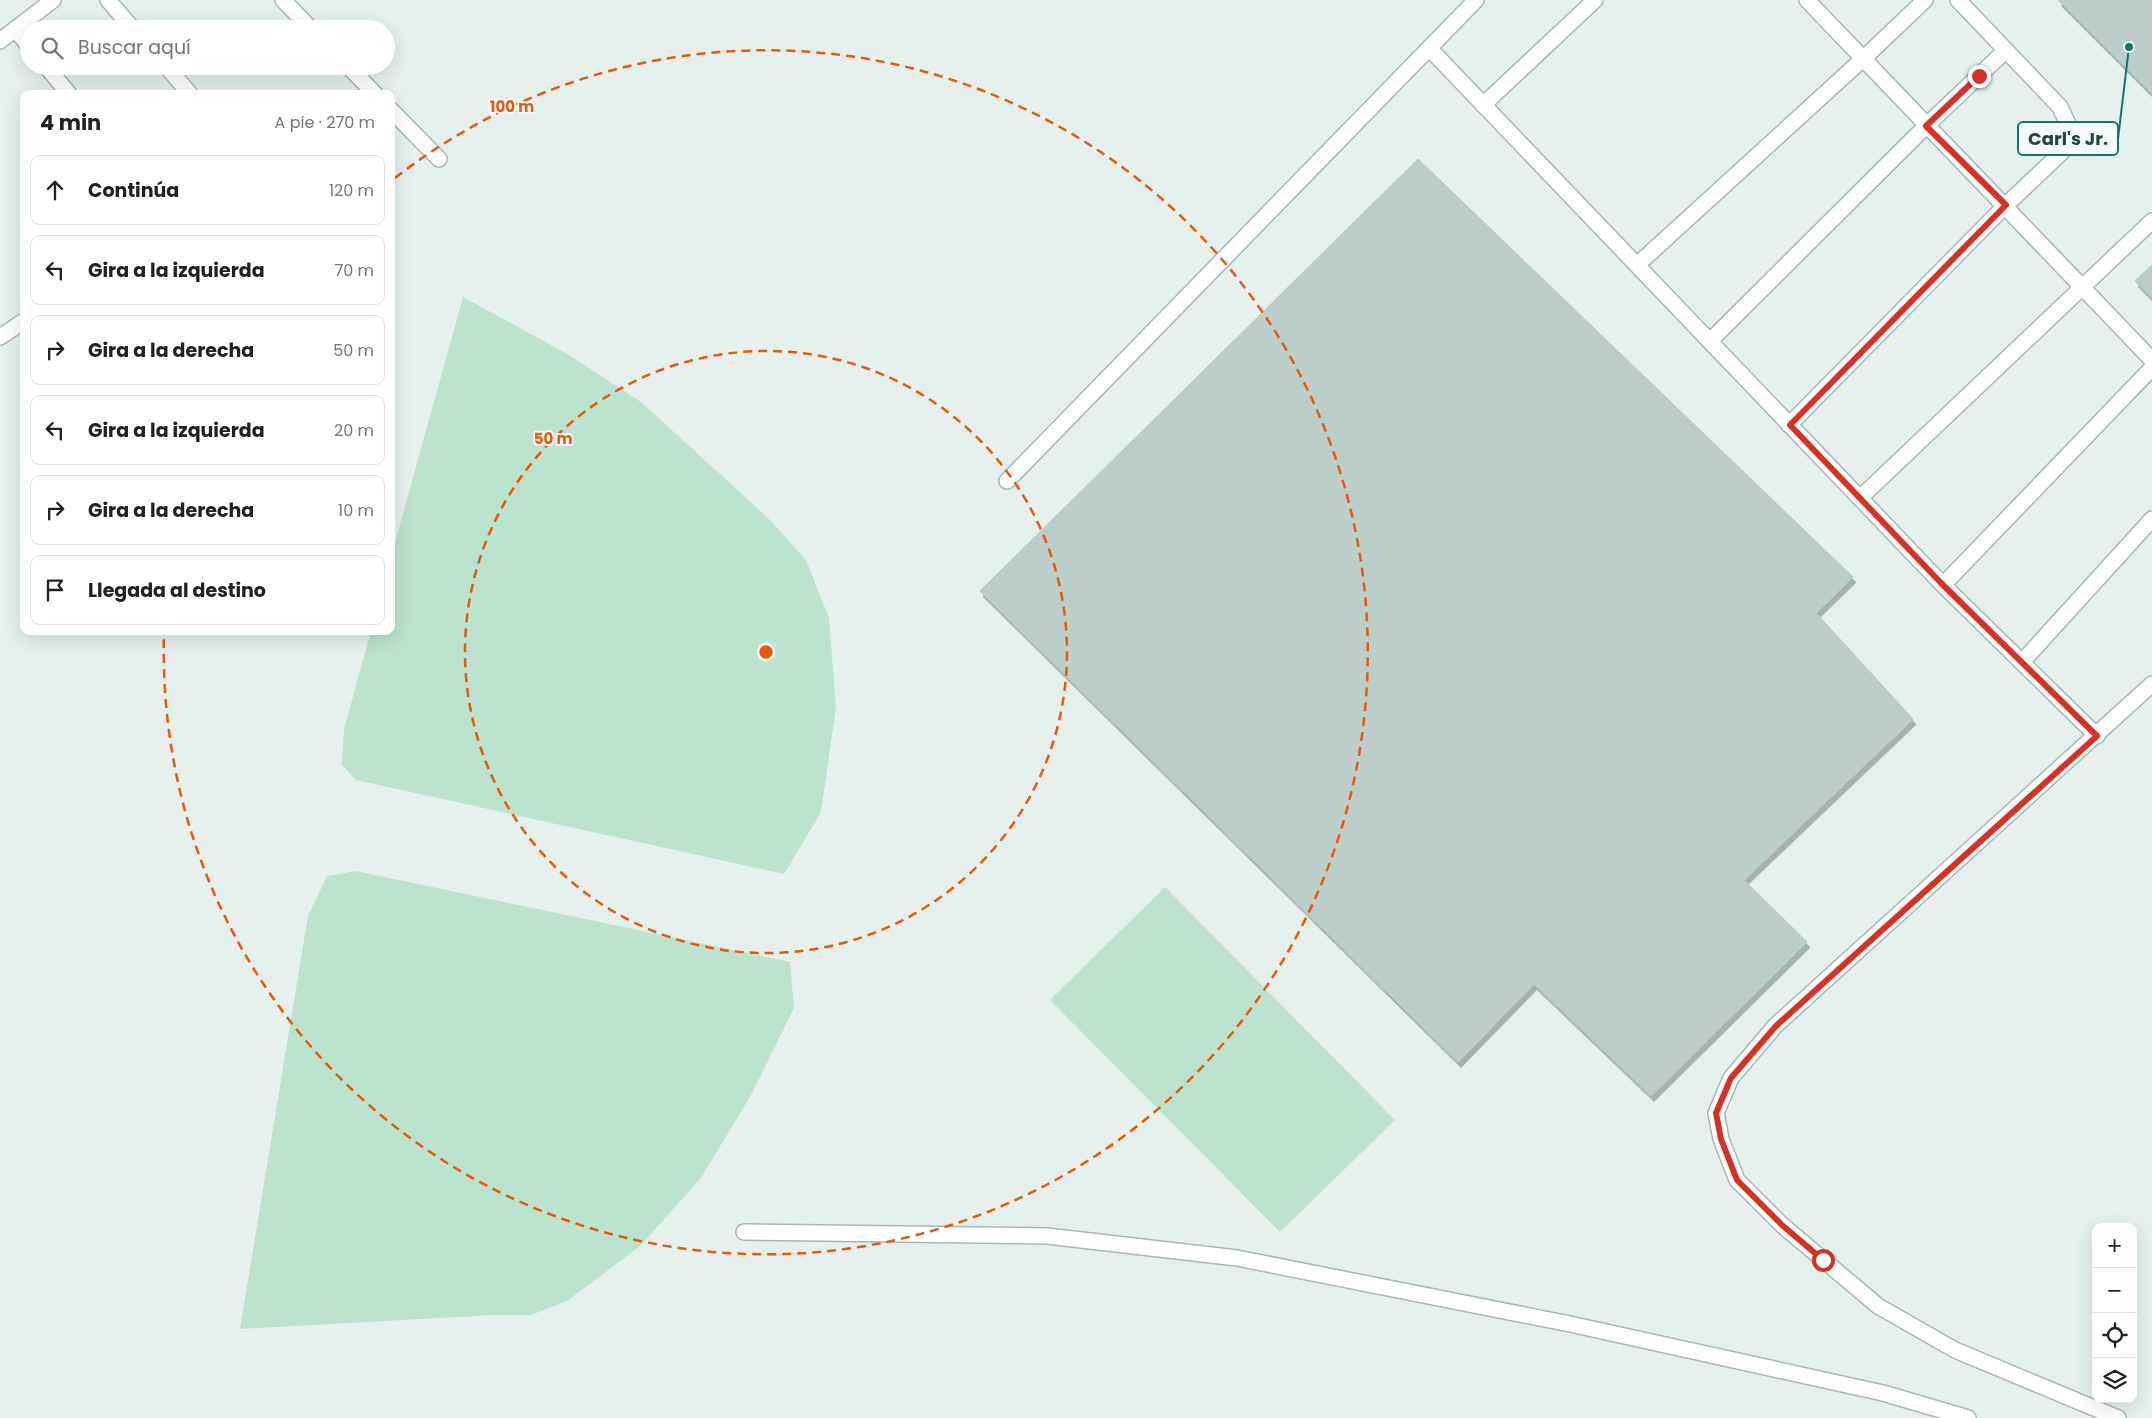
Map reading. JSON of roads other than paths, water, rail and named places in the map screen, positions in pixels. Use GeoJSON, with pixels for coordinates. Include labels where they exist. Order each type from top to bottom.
{"type":"FeatureCollection","features":[{"type":"Feature","properties":{"kind":"lane"},"geometry":{"type":"LineString","coordinates":[[27,20],[53,0]]}},
{"type":"Feature","properties":{"kind":"lane"},"geometry":{"type":"LineString","coordinates":[[108,0],[125,20]]}},
{"type":"Feature","properties":{"kind":"lane"},"geometry":{"type":"LineString","coordinates":[[283,0],[302,20]]}},
{"type":"Feature","properties":{"kind":"lane"},"geometry":{"type":"LineString","coordinates":[[1007,481],[1476,0]]}},
{"type":"Feature","properties":{"kind":"lane"},"geometry":{"type":"LineString","coordinates":[[1483,105],[1594,0]]}},
{"type":"Feature","properties":{"kind":"lane"},"geometry":{"type":"LineString","coordinates":[[1807,0],[1864,58],[1926,126],[2006,205],[2152,360]]}},
{"type":"Feature","properties":{"kind":"lane"},"geometry":{"type":"LineString","coordinates":[[1637,265],[1925,0]]}},
{"type":"Feature","properties":{"kind":"lane"},"geometry":{"type":"LineString","coordinates":[[1790,425],[2006,205],[2062,152],[2067,138],[2068,124],[2060,106],[1958,0]]}},
{"type":"Feature","properties":{"kind":"lane"},"geometry":{"type":"LineString","coordinates":[[0,41],[20,25]]}},
{"type":"Feature","properties":{"kind":"lane"},"geometry":{"type":"LineString","coordinates":[[15,29],[20,35]]}},
{"type":"Feature","properties":{"kind":"lane"},"geometry":{"type":"LineString","coordinates":[[1429,48],[1943,585],[2097,736]]}},
{"type":"Feature","properties":{"kind":"lane"},"geometry":{"type":"LineString","coordinates":[[1710,341],[1926,126],[2006,50]]}},
{"type":"Feature","properties":{"kind":"lane"},"geometry":{"type":"LineString","coordinates":[[53,75],[66,90]]}},
{"type":"Feature","properties":{"kind":"lane"},"geometry":{"type":"LineString","coordinates":[[174,75],[187,90]]}},
{"type":"Feature","properties":{"kind":"lane"},"geometry":{"type":"LineString","coordinates":[[357,75],[371,90]]}},
{"type":"Feature","properties":{"kind":"lane"},"geometry":{"type":"LineString","coordinates":[[395,114],[439,159]]}},
{"type":"Feature","properties":{"kind":"lane"},"geometry":{"type":"LineString","coordinates":[[1860,498],[2152,222]]}},
{"type":"Feature","properties":{"kind":"lane"},"geometry":{"type":"LineString","coordinates":[[0,337],[20,324]]}},
{"type":"Feature","properties":{"kind":"lane"},"geometry":{"type":"LineString","coordinates":[[1943,585],[2152,368]]}},
{"type":"Feature","properties":{"kind":"lane"},"geometry":{"type":"LineString","coordinates":[[2022,662],[2152,519]]}},
{"type":"Feature","properties":{"kind":"lane"},"geometry":{"type":"LineString","coordinates":[[2118,1418],[1955,1350],[1878,1306],[1782,1225],[1737,1180],[1721,1139],[1716,1113],[1731,1078],[1776,1026],[2152,684]]}},
{"type":"Feature","properties":{"kind":"lane"},"geometry":{"type":"LineString","coordinates":[[744,1232],[1047,1236],[1237,1258],[1570,1324],[1883,1393],[1968,1418]]}},
{"type":"Feature","properties":{"kind":"place","name":"Carl's Jr."},"geometry":{"type":"Point","coordinates":[2129,47]}}]}
